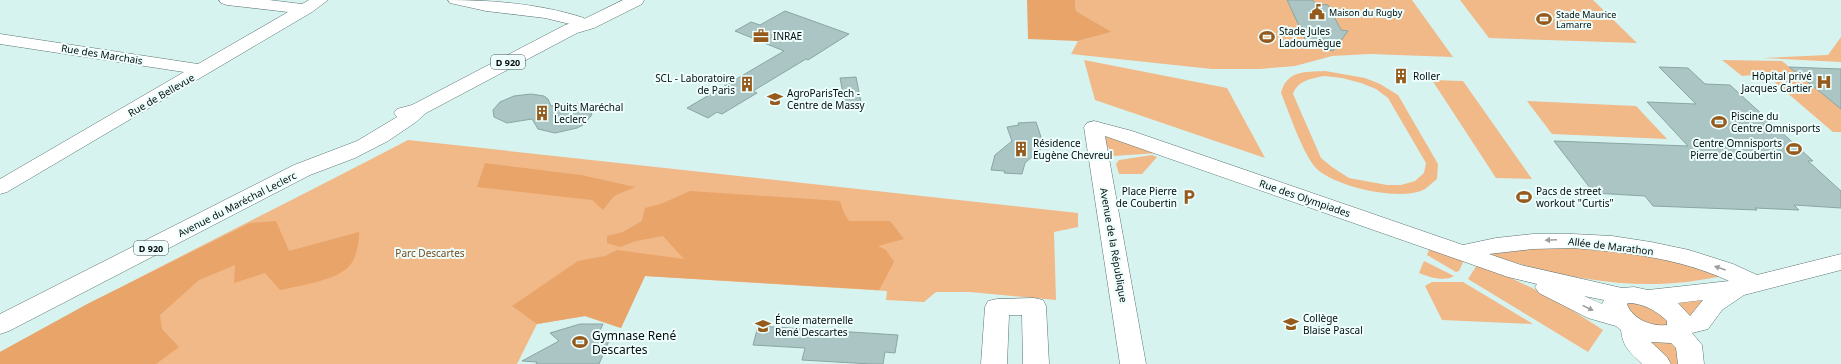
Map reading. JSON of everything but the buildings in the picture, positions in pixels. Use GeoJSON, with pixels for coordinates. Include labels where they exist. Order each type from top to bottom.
{"type":"FeatureCollection","features":[{"type":"Feature","properties":{"kind":"main road","name":"Avenue du Maréchal Leclerc"},"geometry":{"type":"LineString","coordinates":[[0,325],[302,170],[329,162],[372,140],[410,118],[419,109],[615,0]]}},
{"type":"Feature","properties":{"kind":"main road","name":"Avenue du Maréchal Leclerc"},"geometry":{"type":"LineString","coordinates":[[574,24],[588,24],[636,0]]}},
{"type":"Feature","properties":{"kind":"street"},"geometry":{"type":"LineString","coordinates":[[227,0],[313,5]]}},
{"type":"Feature","properties":{"kind":"street"},"geometry":{"type":"LineString","coordinates":[[456,0],[473,5],[504,6],[562,16],[574,24]]}},
{"type":"Feature","properties":{"kind":"street","name":"Rue de Bellevue"},"geometry":{"type":"LineString","coordinates":[[0,188],[313,5]]}},
{"type":"Feature","properties":{"kind":"street","name":"Rue des Marchais"},"geometry":{"type":"LineString","coordinates":[[0,38],[203,70]]}},
{"type":"Feature","properties":{"kind":"street","name":"Rue des Olympiades"},"geometry":{"type":"LineString","coordinates":[[1094,127],[1125,135],[1516,272],[1622,296],[1634,295],[1649,298]]}},
{"type":"Feature","properties":{"kind":"street","name":"Avenue de la République"},"geometry":{"type":"LineString","coordinates":[[1094,127],[1109,220],[1117,253],[1133,364]]}},
{"type":"Feature","properties":{"kind":"street","name":"Allée de Marathon"},"geometry":{"type":"LineString","coordinates":[[1462,253],[1483,247],[1518,241],[1576,240],[1635,247],[1671,254],[1728,271],[1747,286]]}},
{"type":"Feature","properties":{"kind":"street"},"geometry":{"type":"LineString","coordinates":[[1649,298],[1747,286],[1841,262]]}},
{"type":"Feature","properties":{"kind":"street","name":"Rue des Olympiades"},"geometry":{"type":"LineString","coordinates":[[1516,272],[1597,312],[1628,323],[1652,334],[1662,335],[1699,323],[1713,304],[1747,286]]}},
{"type":"Feature","properties":{"kind":"street"},"geometry":{"type":"LineString","coordinates":[[1622,296],[1616,299],[1614,308],[1628,323],[1635,342],[1658,364]]}},
{"type":"Feature","properties":{"kind":"street"},"geometry":{"type":"LineString","coordinates":[[1649,298],[1664,305],[1676,314],[1680,321],[1678,330],[1689,345],[1691,364]]}},
{"type":"Feature","properties":{"kind":"street"},"geometry":{"type":"LineString","coordinates":[[994,364],[997,307],[1034,306],[1036,364]]}},
{"type":"Feature","properties":{"kind":"green space","name":"Stade Jules Ladoumègue"},"geometry":{"type":"Polygon","coordinates":[[[1075,0],[1412,0],[1453,57],[1370,54],[1332,56],[1295,66],[1259,69],[1212,69],[1071,54],[1078,41],[1112,32],[1076,11],[1075,0]]]}},
{"type":"Feature","properties":{"kind":"green space","name":"Stade Maurice Lamarre"},"geometry":{"type":"Polygon","coordinates":[[[1460,0],[1593,0],[1637,43],[1489,38],[1460,0]]]}},
{"type":"Feature","properties":{"kind":"green space"},"geometry":{"type":"Polygon","coordinates":[[[1841,37],[1841,62],[1763,58],[1828,55],[1841,37]]]}},
{"type":"Feature","properties":{"kind":"green space"},"geometry":{"type":"Polygon","coordinates":[[[1084,60],[1227,88],[1265,158],[1095,100],[1084,60]]]}},
{"type":"Feature","properties":{"kind":"green space"},"geometry":{"type":"Polygon","coordinates":[[[1722,60],[1782,61],[1841,109],[1841,132],[1833,132],[1765,74],[1742,76],[1722,60]]]}},
{"type":"Feature","properties":{"kind":"green space"},"geometry":{"type":"Polygon","coordinates":[[[1325,71],[1365,78],[1380,84],[1398,95],[1438,164],[1437,179],[1425,189],[1415,193],[1386,193],[1354,187],[1327,176],[1318,170],[1307,156],[1281,93],[1284,85],[1292,76],[1304,72],[1325,71]],[[1324,76],[1310,79],[1298,86],[1293,94],[1321,158],[1349,178],[1387,185],[1401,185],[1415,181],[1424,173],[1426,163],[1388,98],[1376,89],[1342,78],[1324,76]]]}},
{"type":"Feature","properties":{"kind":"green space"},"geometry":{"type":"Polygon","coordinates":[[[1432,80],[1463,81],[1532,179],[1496,178],[1432,80]]]}},
{"type":"Feature","properties":{"kind":"green space"},"geometry":{"type":"Polygon","coordinates":[[[1527,101],[1636,106],[1667,139],[1552,134],[1527,101]]]}},
{"type":"Feature","properties":{"kind":"green space"},"geometry":{"type":"Polygon","coordinates":[[[1108,136],[1158,153],[1114,156],[1108,147],[1102,146],[1104,137],[1108,136]]]}},
{"type":"Feature","properties":{"kind":"green space","name":"Parc Descartes"},"geometry":{"type":"Polygon","coordinates":[[[408,140],[1078,213],[1078,227],[1054,232],[1056,300],[970,292],[936,292],[924,302],[886,300],[887,291],[645,276],[621,328],[585,316],[537,324],[517,364],[0,364],[0,352],[152,271],[408,140]]]}},
{"type":"Feature","properties":{"kind":"green space"},"geometry":{"type":"Polygon","coordinates":[[[1152,155],[1157,157],[1142,174],[1119,174],[1116,164],[1119,160],[1152,155]]]}},
{"type":"Feature","properties":{"kind":"green space"},"geometry":{"type":"Polygon","coordinates":[[[1524,244],[1630,250],[1726,275],[1695,281],[1664,284],[1634,284],[1575,277],[1545,271],[1485,254],[1524,244]]]}},
{"type":"Feature","properties":{"kind":"green space"},"geometry":{"type":"Polygon","coordinates":[[[1429,249],[1464,260],[1459,271],[1456,272],[1427,255],[1429,249]]]}},
{"type":"Feature","properties":{"kind":"green space"},"geometry":{"type":"Polygon","coordinates":[[[1424,261],[1454,276],[1441,279],[1419,273],[1424,261]]]}},
{"type":"Feature","properties":{"kind":"green space"},"geometry":{"type":"Polygon","coordinates":[[[1477,265],[1511,278],[1553,298],[1603,330],[1588,352],[1468,279],[1477,265]]]}},
{"type":"Feature","properties":{"kind":"green space"},"geometry":{"type":"Polygon","coordinates":[[[1432,282],[1463,282],[1533,324],[1442,320],[1425,286],[1432,282]]]}},
{"type":"Feature","properties":{"kind":"green space"},"geometry":{"type":"Polygon","coordinates":[[[1712,293],[1690,319],[1669,300],[1712,293]]]}},
{"type":"Feature","properties":{"kind":"green space"},"geometry":{"type":"Polygon","coordinates":[[[1638,301],[1668,318],[1667,325],[1663,327],[1643,325],[1625,305],[1627,302],[1638,301]]]}},
{"type":"Feature","properties":{"kind":"green space"},"geometry":{"type":"Polygon","coordinates":[[[1638,334],[1672,339],[1684,364],[1663,364],[1638,334]]]}},
{"type":"Feature","properties":{"kind":"shaded area"},"geometry":{"type":"Polygon","coordinates":[[[1027,0],[1075,0],[1076,11],[1112,32],[1078,41],[1028,39],[1027,0]]]}},
{"type":"Feature","properties":{"kind":"shaded area"},"geometry":{"type":"Polygon","coordinates":[[[485,163],[581,175],[635,187],[614,196],[603,210],[592,200],[477,187],[485,163]]]}},
{"type":"Feature","properties":{"kind":"shaded area"},"geometry":{"type":"Polygon","coordinates":[[[690,191],[840,201],[844,213],[849,221],[890,221],[904,239],[878,246],[886,250],[894,262],[879,290],[645,276],[621,328],[585,316],[537,324],[512,306],[578,261],[605,256],[617,250],[684,259],[663,236],[636,241],[620,247],[607,243],[607,236],[623,232],[642,221],[645,208],[661,204],[690,191]]]}},
{"type":"Feature","properties":{"kind":"shaded area"},"geometry":{"type":"Polygon","coordinates":[[[276,221],[289,251],[359,232],[356,254],[350,265],[337,275],[318,282],[280,290],[265,273],[234,283],[235,265],[199,280],[160,315],[162,329],[179,347],[156,364],[0,364],[0,352],[89,303],[250,223],[276,221]]]}},
{"type":"Feature","properties":{"kind":"place","name":"Maison du Rugby"},"geometry":{"type":"Point","coordinates":[1317,12]}},
{"type":"Feature","properties":{"kind":"place","name":"Stade Maurice Lamarre"},"geometry":{"type":"Point","coordinates":[1544,19]}},
{"type":"Feature","properties":{"kind":"place","name":"INRAE"},"geometry":{"type":"Point","coordinates":[761,36]}},
{"type":"Feature","properties":{"kind":"place","name":"Stade Jules Ladoumègue"},"geometry":{"type":"Point","coordinates":[1267,37]}},
{"type":"Feature","properties":{"kind":"place","name":"Roller"},"geometry":{"type":"Point","coordinates":[1401,76]}},
{"type":"Feature","properties":{"kind":"place","name":"Hôpital privé Jacques Cartier"},"geometry":{"type":"Point","coordinates":[1824,82]}},
{"type":"Feature","properties":{"kind":"place","name":"SCL - Laboratoire de Paris"},"geometry":{"type":"Point","coordinates":[747,84]}},
{"type":"Feature","properties":{"kind":"place","name":"AgroParisTech - Centre de Massy"},"geometry":{"type":"Point","coordinates":[775,99]}},
{"type":"Feature","properties":{"kind":"place","name":"Puits Maréchal Leclerc"},"geometry":{"type":"Point","coordinates":[542,113]}},
{"type":"Feature","properties":{"kind":"place","name":"Piscine du Centre Omnisports"},"geometry":{"type":"Point","coordinates":[1719,122]}},
{"type":"Feature","properties":{"kind":"place","name":"Résidence Eugène Chevreul"},"geometry":{"type":"Point","coordinates":[1021,149]}},
{"type":"Feature","properties":{"kind":"place","name":"Centre Omnisports Pierre de Coubertin"},"geometry":{"type":"Point","coordinates":[1794,149]}},
{"type":"Feature","properties":{"kind":"place","name":"Place Pierre de Coubertin"},"geometry":{"type":"Point","coordinates":[1189,197]}},
{"type":"Feature","properties":{"kind":"place","name":"Pacs de street workout \"Curtis\""},"geometry":{"type":"Point","coordinates":[1524,197]}},
{"type":"Feature","properties":{"kind":"place","name":"Collège Blaise Pascal"},"geometry":{"type":"Point","coordinates":[1291,324]}},
{"type":"Feature","properties":{"kind":"place","name":"École maternelle René Descartes"},"geometry":{"type":"Point","coordinates":[763,326]}},
{"type":"Feature","properties":{"kind":"place","name":"Gymnase René Descartes"},"geometry":{"type":"Point","coordinates":[580,342]}}]}
